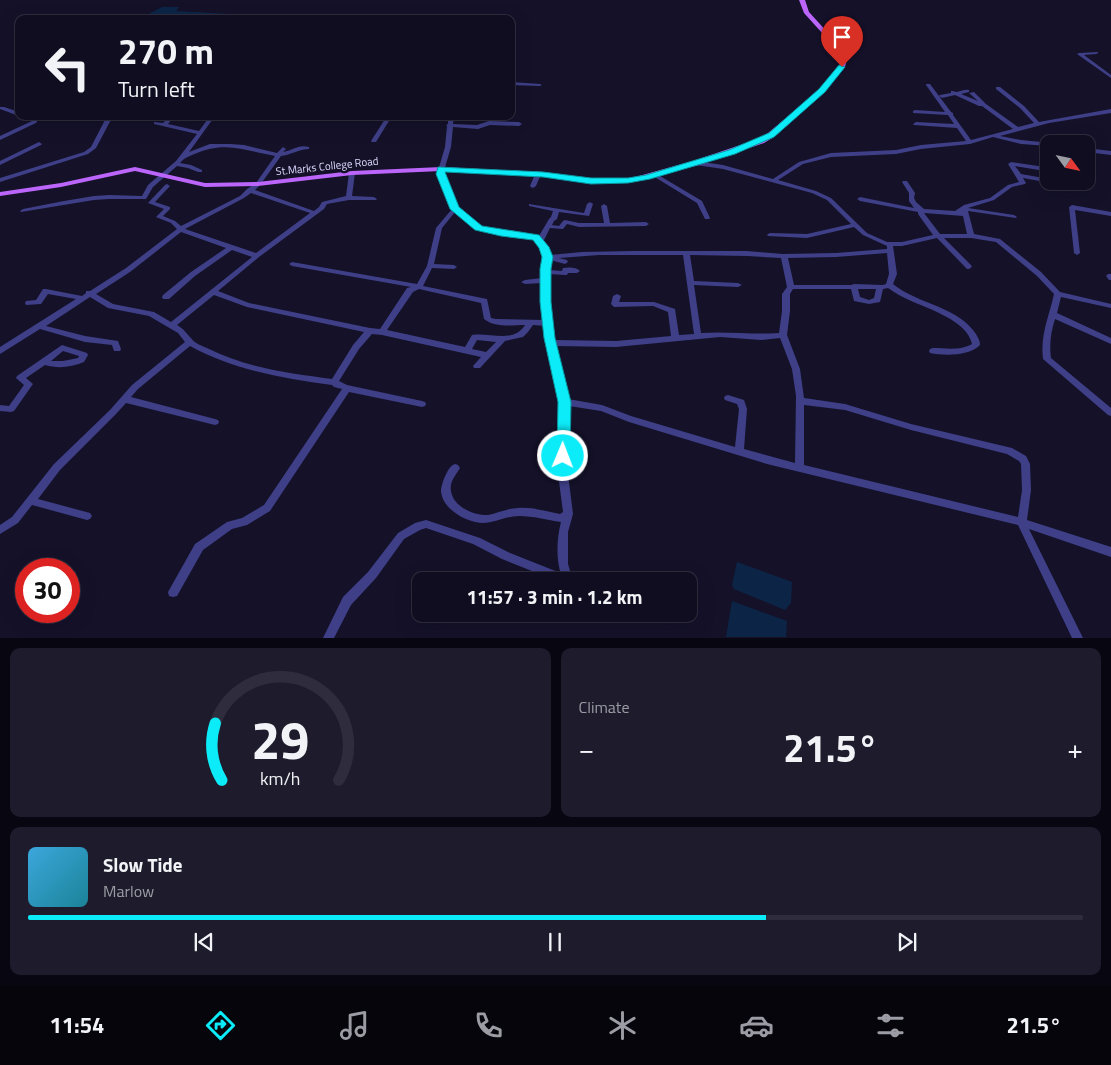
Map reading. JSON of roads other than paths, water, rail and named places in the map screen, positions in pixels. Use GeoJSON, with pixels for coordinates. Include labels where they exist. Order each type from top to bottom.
{"type":"FeatureCollection","features":[{"type":"Feature","properties":{"kind":"main road","name":"St.Marks College Road"},"geometry":{"type":"LineString","coordinates":[[0,194],[61,185],[126,170],[142,170],[162,174],[184,182],[205,185],[258,184],[352,172],[441,169],[538,174],[591,181],[628,181],[655,175],[696,164],[754,144],[772,135],[822,90],[842,67],[845,55],[806,12],[802,0]]}},
{"type":"Feature","properties":{"kind":"street"},"geometry":{"type":"LineString","coordinates":[[1096,53],[1079,54],[1111,77]]}},
{"type":"Feature","properties":{"kind":"street"},"geometry":{"type":"LineString","coordinates":[[515,83],[540,85]]}},
{"type":"Feature","properties":{"kind":"street"},"geometry":{"type":"LineString","coordinates":[[928,85],[970,142]]}},
{"type":"Feature","properties":{"kind":"street"},"geometry":{"type":"LineString","coordinates":[[998,88],[1022,107],[1038,124]]}},
{"type":"Feature","properties":{"kind":"street"},"geometry":{"type":"LineString","coordinates":[[942,96],[970,92],[1017,129]]}},
{"type":"Feature","properties":{"kind":"street"},"geometry":{"type":"LineString","coordinates":[[954,93],[988,108]]}},
{"type":"Feature","properties":{"kind":"street"},"geometry":{"type":"LineString","coordinates":[[2,108],[15,113]]}},
{"type":"Feature","properties":{"kind":"street"},"geometry":{"type":"LineString","coordinates":[[775,180],[800,164],[831,155],[896,152],[920,147],[970,142],[1038,124],[1111,111]]}},
{"type":"Feature","properties":{"kind":"street"},"geometry":{"type":"LineString","coordinates":[[915,112],[951,114]]}},
{"type":"Feature","properties":{"kind":"street"},"geometry":{"type":"LineString","coordinates":[[0,138],[35,120]]}},
{"type":"Feature","properties":{"kind":"street"},"geometry":{"type":"LineString","coordinates":[[0,180],[86,153],[93,148],[108,120]]}},
{"type":"Feature","properties":{"kind":"street"},"geometry":{"type":"LineString","coordinates":[[165,124],[170,120]]}},
{"type":"Feature","properties":{"kind":"street"},"geometry":{"type":"LineString","coordinates":[[23,211],[54,204],[106,197],[144,198],[150,186],[176,164],[210,120]]}},
{"type":"Feature","properties":{"kind":"street"},"geometry":{"type":"LineString","coordinates":[[374,141],[387,120]]}},
{"type":"Feature","properties":{"kind":"street"},"geometry":{"type":"LineString","coordinates":[[328,638],[347,601],[372,575],[401,536],[418,526],[426,524],[476,541],[506,556],[558,577],[566,574],[563,564],[563,532],[568,514],[563,474],[565,402],[550,343],[546,302],[547,257],[540,241],[536,237],[501,233],[479,228],[455,209],[440,174],[448,147],[450,120]]}},
{"type":"Feature","properties":{"kind":"street"},"geometry":{"type":"LineString","coordinates":[[156,123],[200,133]]}},
{"type":"Feature","properties":{"kind":"street"},"geometry":{"type":"LineString","coordinates":[[449,125],[478,127],[489,123],[519,124]]}},
{"type":"Feature","properties":{"kind":"street"},"geometry":{"type":"LineString","coordinates":[[916,124],[959,126]]}},
{"type":"Feature","properties":{"kind":"street"},"geometry":{"type":"LineString","coordinates":[[990,136],[1040,143]]}},
{"type":"Feature","properties":{"kind":"street"},"geometry":{"type":"LineString","coordinates":[[0,163],[39,144]]}},
{"type":"Feature","properties":{"kind":"street"},"geometry":{"type":"LineString","coordinates":[[182,156],[206,147],[233,146],[278,155],[291,155],[302,147],[307,148]]}},
{"type":"Feature","properties":{"kind":"street"},"geometry":{"type":"LineString","coordinates":[[0,351],[128,270],[181,230],[234,201],[258,184],[283,149]]}},
{"type":"Feature","properties":{"kind":"street"},"geometry":{"type":"LineString","coordinates":[[1095,151],[1111,153]]}},
{"type":"Feature","properties":{"kind":"street"},"geometry":{"type":"LineString","coordinates":[[176,164],[189,166],[200,171]]}},
{"type":"Feature","properties":{"kind":"street"},"geometry":{"type":"LineString","coordinates":[[696,164],[712,164],[775,180],[829,199],[840,207],[856,225],[876,240],[891,248]]}},
{"type":"Feature","properties":{"kind":"street"},"geometry":{"type":"LineString","coordinates":[[972,236],[965,212],[966,206],[992,198],[1010,186],[1023,183],[1012,164],[1040,168]]}},
{"type":"Feature","properties":{"kind":"street"},"geometry":{"type":"LineString","coordinates":[[349,197],[352,172]]}},
{"type":"Feature","properties":{"kind":"street"},"geometry":{"type":"LineString","coordinates":[[533,186],[538,174]]}},
{"type":"Feature","properties":{"kind":"street"},"geometry":{"type":"LineString","coordinates":[[655,175],[700,202],[707,218]]}},
{"type":"Feature","properties":{"kind":"street"},"geometry":{"type":"LineString","coordinates":[[1019,176],[1040,180]]}},
{"type":"Feature","properties":{"kind":"street"},"geometry":{"type":"LineString","coordinates":[[905,182],[912,193],[910,197],[913,205],[922,211],[921,214],[939,236],[969,267]]}},
{"type":"Feature","properties":{"kind":"street"},"geometry":{"type":"LineString","coordinates":[[167,186],[151,203],[168,208],[159,218],[173,222],[181,230],[257,256]]}},
{"type":"Feature","properties":{"kind":"street"},"geometry":{"type":"LineString","coordinates":[[249,190],[315,213]]}},
{"type":"Feature","properties":{"kind":"street"},"geometry":{"type":"LineString","coordinates":[[172,326],[257,256],[322,208],[324,202],[349,197],[374,198]]}},
{"type":"Feature","properties":{"kind":"street"},"geometry":{"type":"LineString","coordinates":[[860,199],[922,211],[965,212],[1014,217]]}},
{"type":"Feature","properties":{"kind":"street"},"geometry":{"type":"LineString","coordinates":[[531,205],[586,215],[590,204]]}},
{"type":"Feature","properties":{"kind":"street"},"geometry":{"type":"LineString","coordinates":[[604,206],[607,224]]}},
{"type":"Feature","properties":{"kind":"street"},"geometry":{"type":"LineString","coordinates":[[1077,253],[1072,207],[1111,214]]}},
{"type":"Feature","properties":{"kind":"street"},"geometry":{"type":"LineString","coordinates":[[382,332],[410,290],[419,287],[430,266],[439,228],[455,209]]}},
{"type":"Feature","properties":{"kind":"street"},"geometry":{"type":"LineString","coordinates":[[540,241],[552,219],[554,219],[557,210]]}},
{"type":"Feature","properties":{"kind":"street"},"geometry":{"type":"LineString","coordinates":[[548,226],[561,228],[565,222],[580,225],[646,224]]}},
{"type":"Feature","properties":{"kind":"street"},"geometry":{"type":"LineString","coordinates":[[770,235],[807,236],[856,225]]}},
{"type":"Feature","properties":{"kind":"street"},"geometry":{"type":"LineString","coordinates":[[547,257],[625,251],[745,252],[782,256],[828,255],[891,248],[939,236],[972,236],[998,240],[1039,274],[1058,294],[1111,306]]}},
{"type":"Feature","properties":{"kind":"street"},"geometry":{"type":"LineString","coordinates":[[166,297],[193,274],[231,247]]}},
{"type":"Feature","properties":{"kind":"street"},"geometry":{"type":"LineString","coordinates":[[889,286],[893,274],[891,248]]}},
{"type":"Feature","properties":{"kind":"street"},"geometry":{"type":"LineString","coordinates":[[686,253],[698,337]]}},
{"type":"Feature","properties":{"kind":"street"},"geometry":{"type":"LineString","coordinates":[[782,256],[785,258],[791,287],[786,294],[783,335],[796,370],[800,401],[799,468]]}},
{"type":"Feature","properties":{"kind":"street"},"geometry":{"type":"LineString","coordinates":[[547,257],[564,262]]}},
{"type":"Feature","properties":{"kind":"street"},"geometry":{"type":"LineString","coordinates":[[292,264],[484,301],[488,319],[495,322],[549,323]]}},
{"type":"Feature","properties":{"kind":"street"},"geometry":{"type":"LineString","coordinates":[[430,266],[454,267]]}},
{"type":"Feature","properties":{"kind":"street"},"geometry":{"type":"LineString","coordinates":[[525,282],[565,273],[565,270],[577,271]]}},
{"type":"Feature","properties":{"kind":"street"},"geometry":{"type":"LineString","coordinates":[[690,283],[738,285]]}},
{"type":"Feature","properties":{"kind":"street"},"geometry":{"type":"LineString","coordinates":[[854,286],[858,299],[870,302],[877,300],[880,287]]}},
{"type":"Feature","properties":{"kind":"street"},"geometry":{"type":"LineString","coordinates":[[791,287],[889,286],[952,316],[963,324],[976,341],[972,348],[965,350],[933,351]]}},
{"type":"Feature","properties":{"kind":"street"},"geometry":{"type":"LineString","coordinates":[[30,303],[38,302],[46,291],[85,296],[111,306],[151,314],[181,331],[189,342],[225,360],[308,379],[334,382],[347,388],[422,404]]}},
{"type":"Feature","properties":{"kind":"street"},"geometry":{"type":"LineString","coordinates":[[213,292],[247,305],[487,355]]}},
{"type":"Feature","properties":{"kind":"street"},"geometry":{"type":"LineString","coordinates":[[1058,294],[1054,315],[1047,328],[1045,344],[1047,359],[1111,413]]}},
{"type":"Feature","properties":{"kind":"street"},"geometry":{"type":"LineString","coordinates":[[617,296],[614,304],[654,304],[672,310],[675,338]]}},
{"type":"Feature","properties":{"kind":"street"},"geometry":{"type":"LineString","coordinates":[[1054,315],[1111,342]]}},
{"type":"Feature","properties":{"kind":"street"},"geometry":{"type":"LineString","coordinates":[[467,351],[475,337],[502,340],[518,336],[528,329],[530,324]]}},
{"type":"Feature","properties":{"kind":"street"},"geometry":{"type":"LineString","coordinates":[[38,326],[85,339],[114,343],[117,350]]}},
{"type":"Feature","properties":{"kind":"street"},"geometry":{"type":"LineString","coordinates":[[334,382],[356,347],[370,331]]}},
{"type":"Feature","properties":{"kind":"street"},"geometry":{"type":"LineString","coordinates":[[550,343],[616,344],[720,334],[761,337],[783,335]]}},
{"type":"Feature","properties":{"kind":"street"},"geometry":{"type":"LineString","coordinates":[[477,366],[502,340]]}},
{"type":"Feature","properties":{"kind":"street"},"geometry":{"type":"LineString","coordinates":[[0,530],[15,520],[58,466],[146,377],[189,342]]}},
{"type":"Feature","properties":{"kind":"street"},"geometry":{"type":"LineString","coordinates":[[0,408],[11,410],[30,384],[20,378],[44,362]]}},
{"type":"Feature","properties":{"kind":"street"},"geometry":{"type":"LineString","coordinates":[[173,592],[199,547],[230,525],[244,522],[267,508],[347,388]]}},
{"type":"Feature","properties":{"kind":"street"},"geometry":{"type":"LineString","coordinates":[[728,398],[741,402],[743,409],[739,451]]}},
{"type":"Feature","properties":{"kind":"street"},"geometry":{"type":"LineString","coordinates":[[125,399],[215,422]]}},
{"type":"Feature","properties":{"kind":"street"},"geometry":{"type":"LineString","coordinates":[[800,401],[845,407],[911,427],[1017,454],[1026,463],[1027,469],[1026,512],[1021,522]]}},
{"type":"Feature","properties":{"kind":"street"},"geometry":{"type":"LineString","coordinates":[[565,402],[602,408],[629,419],[799,468],[894,489],[1021,522],[1111,552]]}},
{"type":"Feature","properties":{"kind":"street"},"geometry":{"type":"LineString","coordinates":[[455,468],[446,485],[446,494],[454,506],[466,515],[481,519],[498,518],[513,512],[561,518],[568,514]]}},
{"type":"Feature","properties":{"kind":"street"},"geometry":{"type":"LineString","coordinates":[[31,502],[87,516]]}},
{"type":"Feature","properties":{"kind":"street"},"geometry":{"type":"LineString","coordinates":[[1021,522],[1078,638]]}},
{"type":"Feature","properties":{"kind":"water"},"geometry":{"type":"Polygon","coordinates":[[[162,7],[179,7],[176,11],[230,14],[230,15],[147,15],[162,7]]]}},
{"type":"Feature","properties":{"kind":"water"},"geometry":{"type":"Polygon","coordinates":[[[737,562],[792,582],[791,603],[785,610],[734,589],[732,585],[737,562]]]}},
{"type":"Feature","properties":{"kind":"water"},"geometry":{"type":"Polygon","coordinates":[[[732,601],[787,621],[786,637],[726,637],[732,601]]]}}]}
